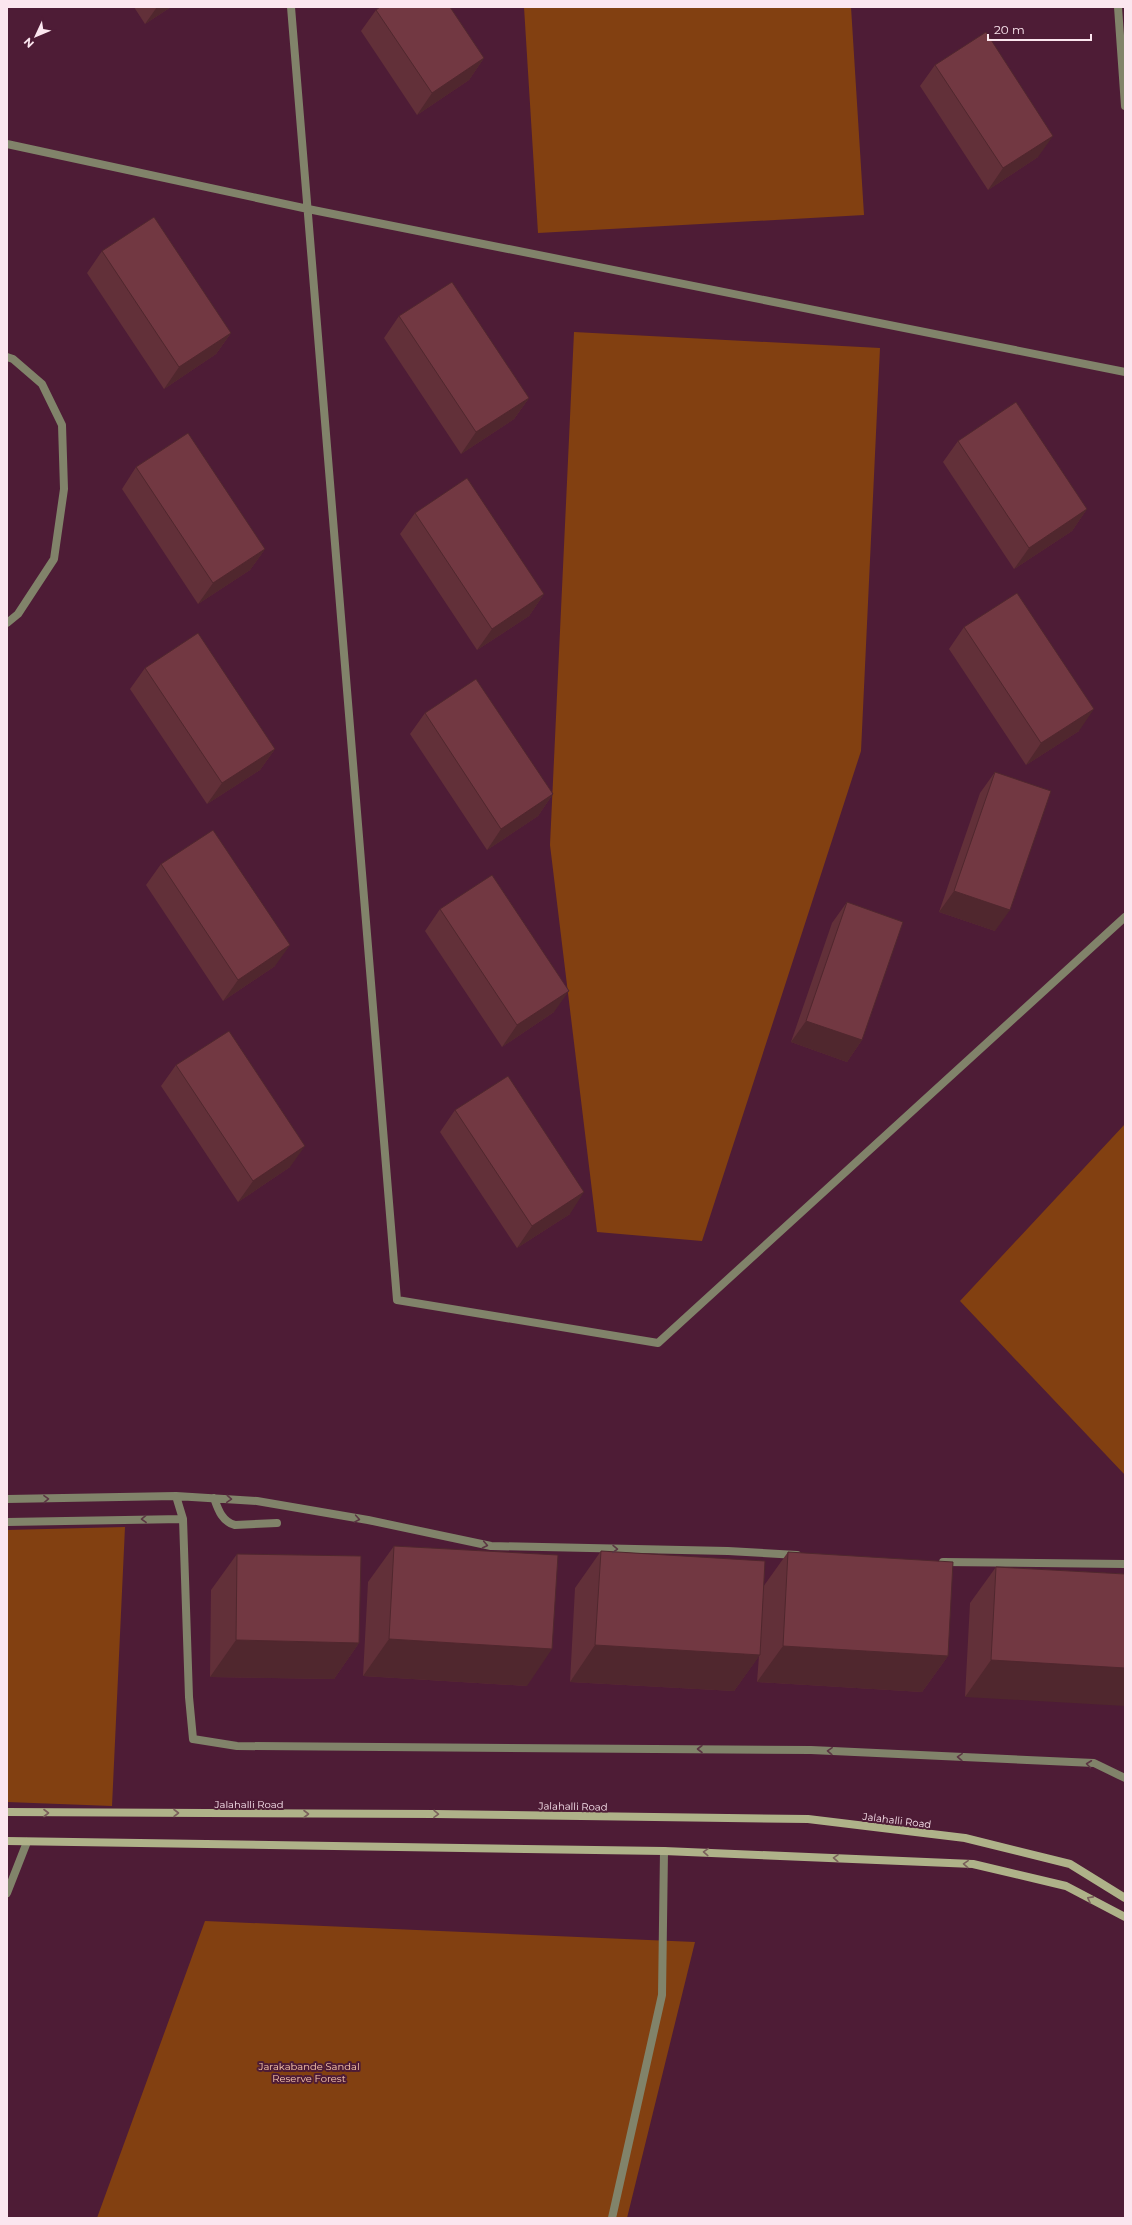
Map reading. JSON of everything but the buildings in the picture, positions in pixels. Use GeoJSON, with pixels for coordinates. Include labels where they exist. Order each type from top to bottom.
{"type":"FeatureCollection","features":[{"type":"Feature","properties":{"kind":"main road","name":"Jalahalli Road"},"geometry":{"type":"LineString","coordinates":[[7,1812],[435,1814],[808,1819],[965,1838],[1070,1864],[1125,1898]]}},
{"type":"Feature","properties":{"kind":"main road"},"geometry":{"type":"LineString","coordinates":[[7,1841],[664,1851],[973,1864],[1066,1886],[1125,1917]]}},
{"type":"Feature","properties":{"kind":"street"},"geometry":{"type":"LineString","coordinates":[[291,7],[397,1300],[658,1343],[1125,917]]}},
{"type":"Feature","properties":{"kind":"street"},"geometry":{"type":"LineString","coordinates":[[1118,7],[1125,106]]}},
{"type":"Feature","properties":{"kind":"street"},"geometry":{"type":"LineString","coordinates":[[7,144],[308,209],[1125,372]]}},
{"type":"Feature","properties":{"kind":"street"},"geometry":{"type":"LineString","coordinates":[[7,357],[13,359],[42,384],[62,425],[64,490],[54,559],[18,614],[7,623]]}},
{"type":"Feature","properties":{"kind":"street"},"geometry":{"type":"LineString","coordinates":[[176,1496],[184,1519],[189,1697],[193,1738],[236,1746],[811,1750],[1094,1763],[1125,1778]]}},
{"type":"Feature","properties":{"kind":"street"},"geometry":{"type":"LineString","coordinates":[[7,1499],[176,1496],[257,1501],[368,1520],[491,1546],[728,1551],[808,1556]]}},
{"type":"Feature","properties":{"kind":"street"},"geometry":{"type":"LineString","coordinates":[[214,1498],[220,1513],[229,1524],[277,1523]]}},
{"type":"Feature","properties":{"kind":"street"},"geometry":{"type":"LineString","coordinates":[[7,1522],[184,1519]]}},
{"type":"Feature","properties":{"kind":"street"},"geometry":{"type":"LineString","coordinates":[[932,1561],[1125,1564]]}},
{"type":"Feature","properties":{"kind":"street"},"geometry":{"type":"LineString","coordinates":[[7,1893],[27,1842]]}},
{"type":"Feature","properties":{"kind":"street"},"geometry":{"type":"LineString","coordinates":[[612,2218],[662,1995],[664,1851]]}},
{"type":"Feature","properties":{"kind":"green space"},"geometry":{"type":"Polygon","coordinates":[[[524,7],[851,7],[864,215],[538,233],[524,7]]]}},
{"type":"Feature","properties":{"kind":"green space"},"geometry":{"type":"Polygon","coordinates":[[[574,332],[880,348],[861,751],[702,1241],[597,1232],[550,845],[574,332]]]}},
{"type":"Feature","properties":{"kind":"green space"},"geometry":{"type":"Polygon","coordinates":[[[1125,1124],[1125,1475],[960,1301],[1125,1124]]]}},
{"type":"Feature","properties":{"kind":"green space"},"geometry":{"type":"Polygon","coordinates":[[[125,1527],[112,1806],[7,1802],[7,1530],[125,1527]]]}},
{"type":"Feature","properties":{"kind":"green space","name":"Jarakabande Sandal Reserve Forest"},"geometry":{"type":"Polygon","coordinates":[[[205,1921],[695,1942],[627,2218],[97,2218],[205,1921]]]}}]}
